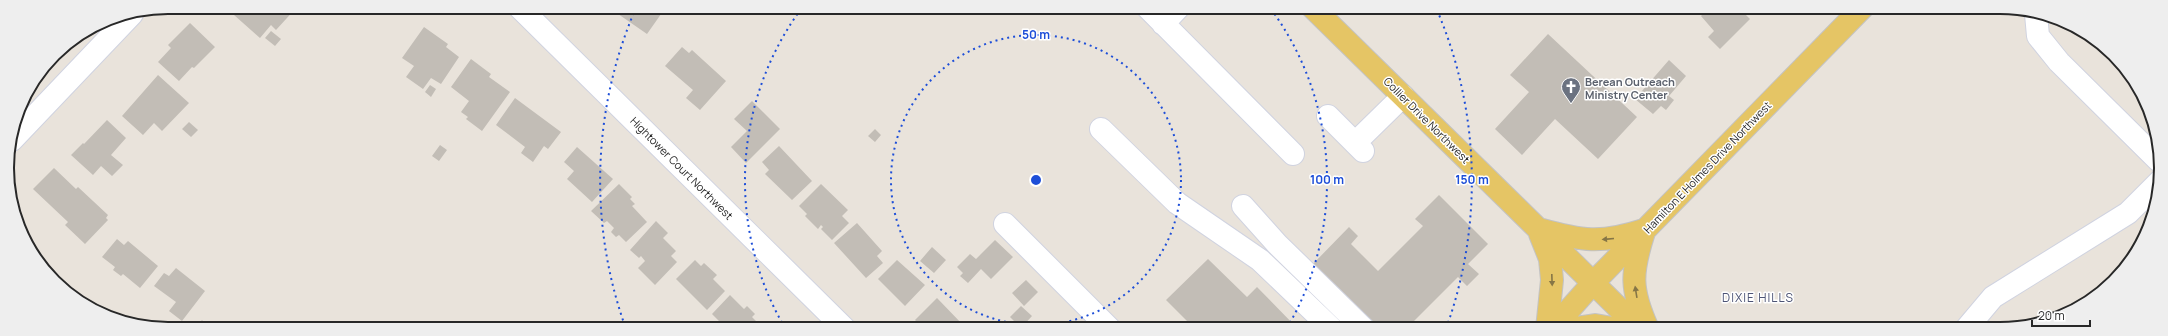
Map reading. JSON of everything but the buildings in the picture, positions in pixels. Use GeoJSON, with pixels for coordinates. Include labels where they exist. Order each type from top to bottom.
{"type":"FeatureCollection","features":[{"type":"Feature","properties":{"kind":"main road","name":"Collier Drive Northwest"},"geometry":{"type":"LineString","coordinates":[[1319,14],[1633,322]]}},
{"type":"Feature","properties":{"kind":"main road","name":"Hamilton E Holmes Drive Northwest"},"geometry":{"type":"LineString","coordinates":[[1558,322],[1592,283],[1856,14]]}},
{"type":"Feature","properties":{"kind":"main road"},"geometry":{"type":"LineString","coordinates":[[1538,229],[1570,237],[1599,240],[1618,238],[1645,229]]}},
{"type":"Feature","properties":{"kind":"main road"},"geometry":{"type":"LineString","coordinates":[[1538,229],[1550,259],[1552,280],[1548,322]]}},
{"type":"Feature","properties":{"kind":"main road"},"geometry":{"type":"LineString","coordinates":[[1645,229],[1636,260],[1634,283],[1638,306],[1645,322]]}},
{"type":"Feature","properties":{"kind":"street","name":"Hightower Court Northwest"},"geometry":{"type":"LineString","coordinates":[[525,14],[838,322]]}},
{"type":"Feature","properties":{"kind":"street"},"geometry":{"type":"LineString","coordinates":[[1154,14],[1293,154]]}},
{"type":"Feature","properties":{"kind":"street"},"geometry":{"type":"LineString","coordinates":[[1163,24],[1172,14]]}},
{"type":"Feature","properties":{"kind":"street"},"geometry":{"type":"LineString","coordinates":[[2036,18],[2038,36],[2059,62],[2154,156]]}},
{"type":"Feature","properties":{"kind":"street"},"geometry":{"type":"LineString","coordinates":[[18,134],[127,19]]}},
{"type":"Feature","properties":{"kind":"street"},"geometry":{"type":"LineString","coordinates":[[1328,116],[1359,147],[1403,96]]}},
{"type":"Feature","properties":{"kind":"street"},"geometry":{"type":"LineString","coordinates":[[1101,129],[1177,203],[1260,260],[1325,322]]}},
{"type":"Feature","properties":{"kind":"street"},"geometry":{"type":"LineString","coordinates":[[1972,322],[1994,297],[2128,213],[2153,188]]}},
{"type":"Feature","properties":{"kind":"street"},"geometry":{"type":"LineString","coordinates":[[1243,206],[1299,266],[1357,322]]}},
{"type":"Feature","properties":{"kind":"street"},"geometry":{"type":"LineString","coordinates":[[1006,224],[1042,263],[1103,322]]}},
{"type":"Feature","properties":{"kind":"place","name":"Berean Outreach Ministry Center"},"geometry":{"type":"Point","coordinates":[1571,104]}},
{"type":"Feature","properties":{"kind":"district","name":"DIXIE HILLS"},"geometry":{"type":"Point","coordinates":[1758,297]}}]}
